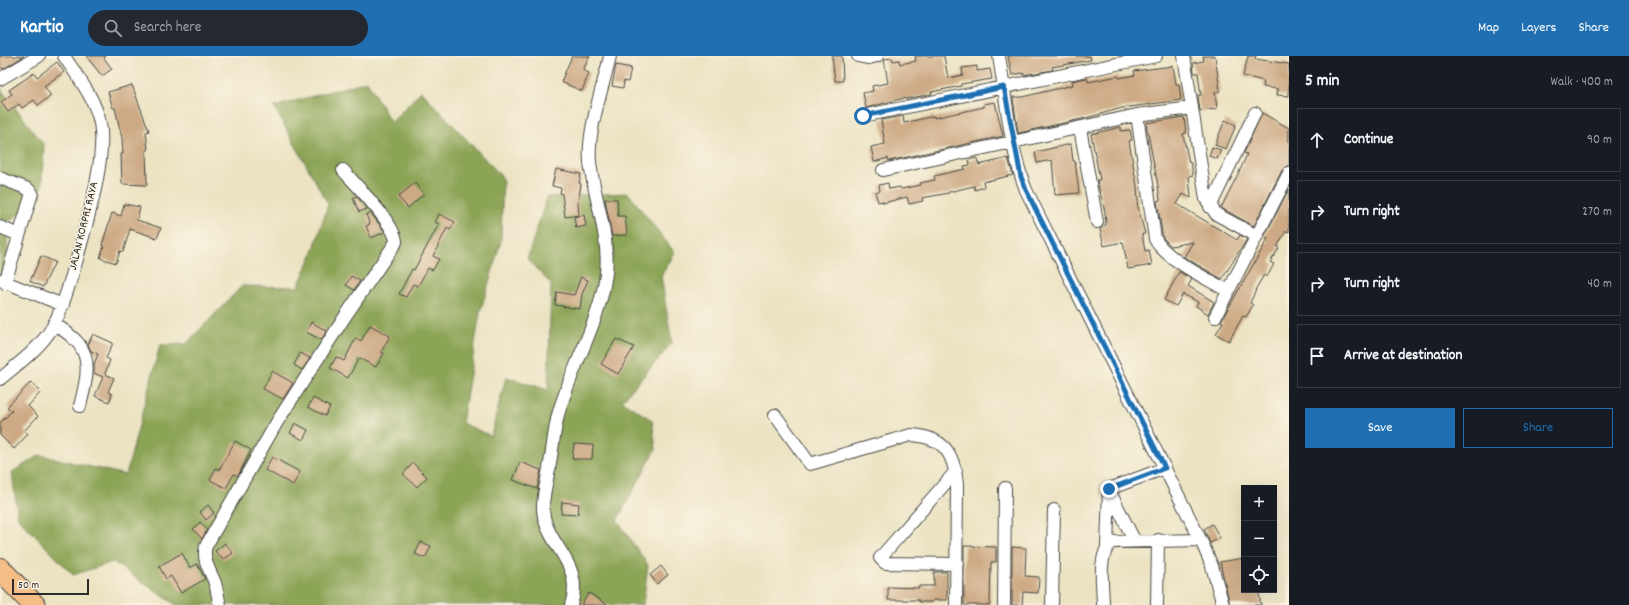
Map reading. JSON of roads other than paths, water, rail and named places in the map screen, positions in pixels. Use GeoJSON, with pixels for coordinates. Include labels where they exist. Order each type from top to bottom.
{"type":"FeatureCollection","features":[{"type":"Feature","properties":{"kind":"highway"},"geometry":{"type":"LineString","coordinates":[[0,569],[34,605]]}},
{"type":"Feature","properties":{"kind":"street"},"geometry":{"type":"LineString","coordinates":[[0,79],[39,56]]}},
{"type":"Feature","properties":{"kind":"street","name":"JALAN KORPRI RAYA"},"geometry":{"type":"LineString","coordinates":[[0,379],[36,348],[54,323],[63,305],[94,190],[99,161],[100,123],[93,104],[64,56]]}},
{"type":"Feature","properties":{"kind":"street"},"geometry":{"type":"LineString","coordinates":[[571,605],[575,586],[573,573],[552,537],[546,522],[543,506],[558,415],[602,296],[606,271],[605,246],[590,162],[591,136],[610,56]]}},
{"type":"Feature","properties":{"kind":"street"},"geometry":{"type":"LineString","coordinates":[[858,56],[869,58],[877,56]]}},
{"type":"Feature","properties":{"kind":"street"},"geometry":{"type":"LineString","coordinates":[[999,56],[1021,177],[1026,190],[1200,540],[1212,566],[1224,605]]}},
{"type":"Feature","properties":{"kind":"street"},"geometry":{"type":"LineString","coordinates":[[863,116],[1156,56]]}},
{"type":"Feature","properties":{"kind":"street"},"geometry":{"type":"LineString","coordinates":[[1184,56],[1206,199],[1216,214],[1257,236]]}},
{"type":"Feature","properties":{"kind":"street"},"geometry":{"type":"LineString","coordinates":[[883,170],[1137,115],[1192,108]]}},
{"type":"Feature","properties":{"kind":"street"},"geometry":{"type":"LineString","coordinates":[[1210,207],[1255,113]]}},
{"type":"Feature","properties":{"kind":"street"},"geometry":{"type":"LineString","coordinates":[[1137,115],[1156,239],[1159,246],[1169,256],[1228,291]]}},
{"type":"Feature","properties":{"kind":"street"},"geometry":{"type":"LineString","coordinates":[[1080,128],[1097,222]]}},
{"type":"Feature","properties":{"kind":"street"},"geometry":{"type":"LineString","coordinates":[[220,605],[215,584],[207,566],[204,553],[206,546],[277,422],[346,315],[396,242],[394,232],[343,170]]}},
{"type":"Feature","properties":{"kind":"street"},"geometry":{"type":"LineString","coordinates":[[1215,317],[1289,173]]}},
{"type":"Feature","properties":{"kind":"street"},"geometry":{"type":"LineString","coordinates":[[0,178],[28,189],[32,193],[3,282],[63,305]]}},
{"type":"Feature","properties":{"kind":"street"},"geometry":{"type":"LineString","coordinates":[[0,227],[19,235]]}},
{"type":"Feature","properties":{"kind":"street"},"geometry":{"type":"LineString","coordinates":[[54,323],[78,344],[84,352],[86,379],[80,406]]}},
{"type":"Feature","properties":{"kind":"street"},"geometry":{"type":"LineString","coordinates":[[775,415],[810,464],[911,435],[926,436],[942,444],[951,454],[956,471],[956,605]]}},
{"type":"Feature","properties":{"kind":"street"},"geometry":{"type":"LineString","coordinates":[[1109,489],[1165,468]]}},
{"type":"Feature","properties":{"kind":"street"},"geometry":{"type":"LineString","coordinates":[[956,471],[880,558],[885,563],[957,564]]}},
{"type":"Feature","properties":{"kind":"street"},"geometry":{"type":"LineString","coordinates":[[1004,605],[1005,488]]}},
{"type":"Feature","properties":{"kind":"street"},"geometry":{"type":"LineString","coordinates":[[1109,489],[1134,540]]}},
{"type":"Feature","properties":{"kind":"street"},"geometry":{"type":"LineString","coordinates":[[1104,605],[1103,558],[1107,547],[1109,489]]}},
{"type":"Feature","properties":{"kind":"street"},"geometry":{"type":"LineString","coordinates":[[1052,605],[1054,510]]}},
{"type":"Feature","properties":{"kind":"street"},"geometry":{"type":"LineString","coordinates":[[1107,547],[1111,542],[1116,540],[1200,540]]}},
{"type":"Feature","properties":{"kind":"street"},"geometry":{"type":"LineString","coordinates":[[1157,605],[1158,540]]}}]}
